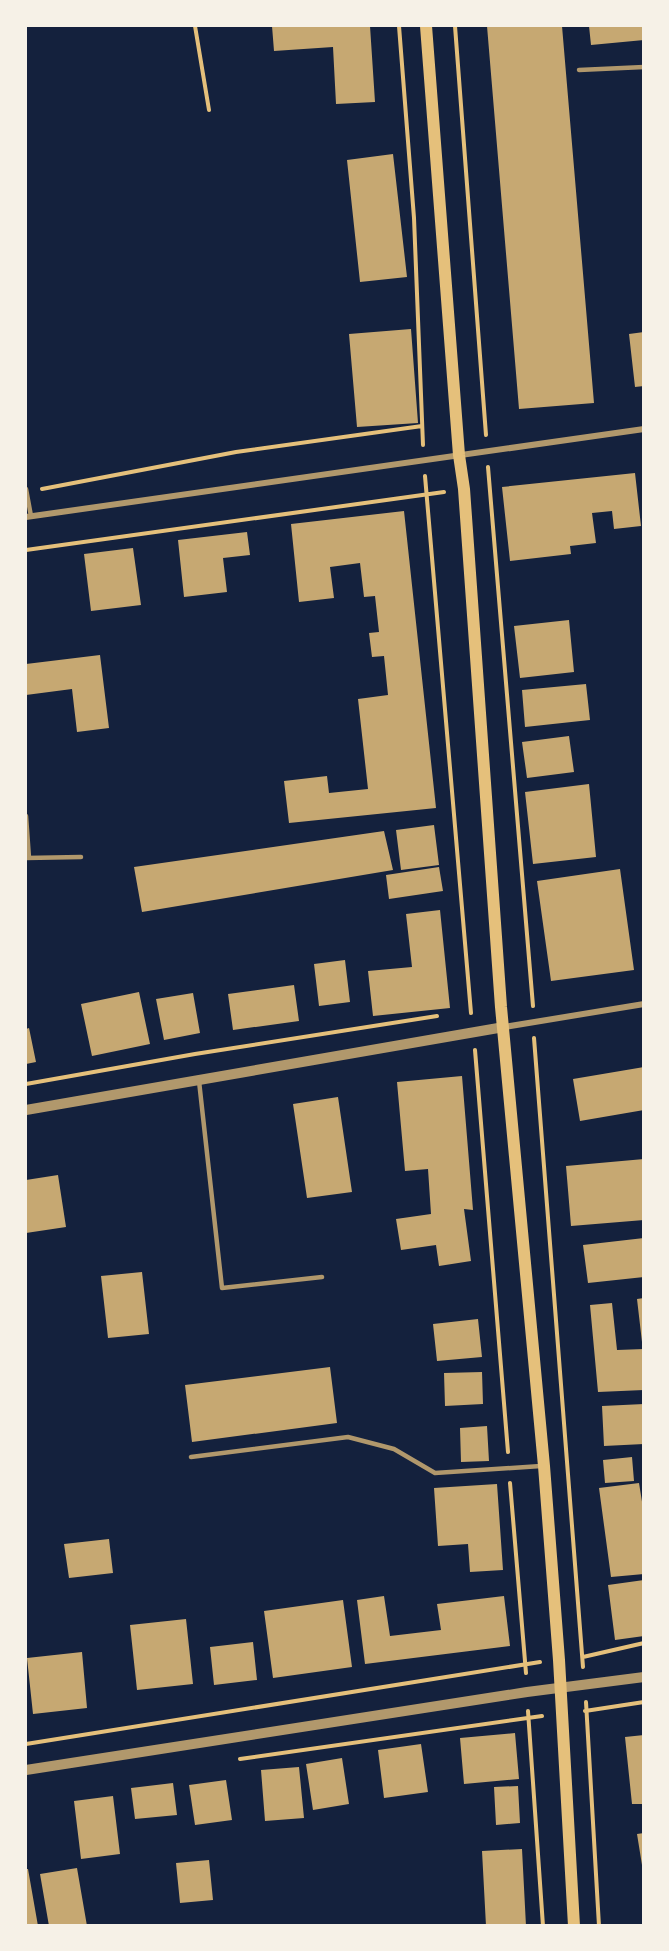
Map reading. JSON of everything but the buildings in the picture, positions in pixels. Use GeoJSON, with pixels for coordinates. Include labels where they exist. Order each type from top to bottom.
{"type":"FeatureCollection","features":[{"type":"Feature","properties":{"kind":"main road"},"geometry":{"type":"LineString","coordinates":[[426,26],[459,455],[464,489],[501,1007],[544,1466],[574,1926]]}},
{"type":"Feature","properties":{"kind":"street"},"geometry":{"type":"LineString","coordinates":[[28,516],[644,429]]}},
{"type":"Feature","properties":{"kind":"street"},"geometry":{"type":"LineString","coordinates":[[26,1110],[644,1004]]}},
{"type":"Feature","properties":{"kind":"street"},"geometry":{"type":"LineString","coordinates":[[26,1770],[559,1687],[644,1677]]}},
{"type":"Feature","properties":{"kind":"lane"},"geometry":{"type":"LineString","coordinates":[[579,70],[644,67]]}},
{"type":"Feature","properties":{"kind":"lane"},"geometry":{"type":"LineString","coordinates":[[26,491],[28,516]]}},
{"type":"Feature","properties":{"kind":"lane"},"geometry":{"type":"LineString","coordinates":[[26,816],[27,858],[81,857]]}},
{"type":"Feature","properties":{"kind":"lane"},"geometry":{"type":"LineString","coordinates":[[199,1081],[222,1288],[322,1277]]}},
{"type":"Feature","properties":{"kind":"lane"},"geometry":{"type":"LineString","coordinates":[[191,1457],[348,1437],[394,1449],[435,1473],[544,1466]]}},
{"type":"Feature","properties":{"kind":"path"},"geometry":{"type":"LineString","coordinates":[[195,26],[209,110]]}},
{"type":"Feature","properties":{"kind":"path"},"geometry":{"type":"LineString","coordinates":[[399,26],[414,218],[424,461],[525,1662],[543,1926]]}},
{"type":"Feature","properties":{"kind":"path"},"geometry":{"type":"LineString","coordinates":[[455,26],[583,1657],[599,1926]]}},
{"type":"Feature","properties":{"kind":"path"},"geometry":{"type":"LineString","coordinates":[[26,491],[236,452],[422,426]]}},
{"type":"Feature","properties":{"kind":"path"},"geometry":{"type":"LineString","coordinates":[[26,550],[490,485]]}},
{"type":"Feature","properties":{"kind":"path"},"geometry":{"type":"LineString","coordinates":[[471,1011],[532,1001]]}},
{"type":"Feature","properties":{"kind":"path"},"geometry":{"type":"LineString","coordinates":[[26,1084],[448,1014]]}},
{"type":"Feature","properties":{"kind":"path"},"geometry":{"type":"LineString","coordinates":[[26,1744],[525,1662],[583,1657],[644,1643]]}},
{"type":"Feature","properties":{"kind":"path"},"geometry":{"type":"LineString","coordinates":[[236,1760],[644,1702]]}}]}
